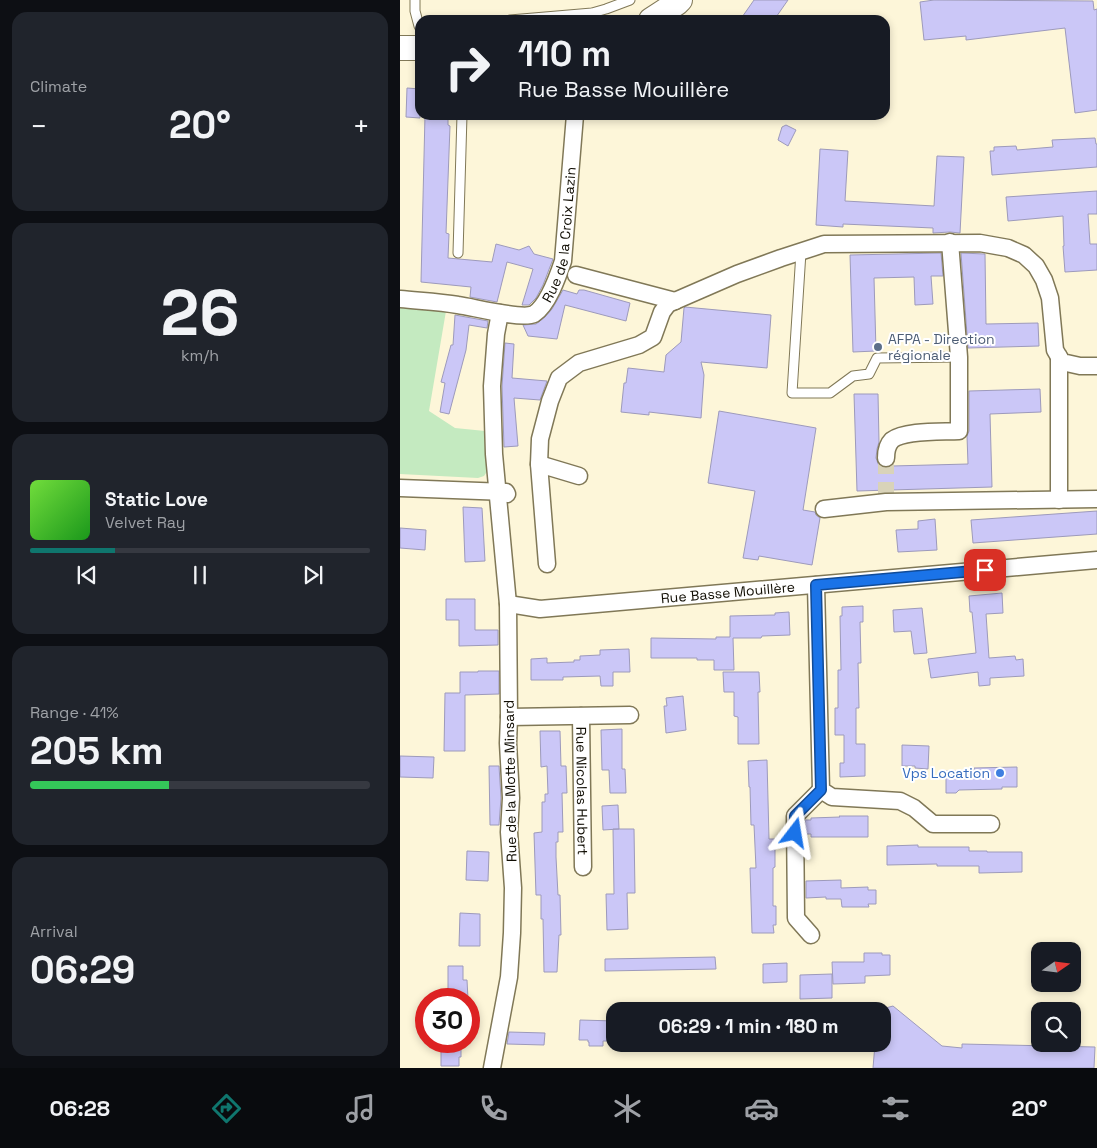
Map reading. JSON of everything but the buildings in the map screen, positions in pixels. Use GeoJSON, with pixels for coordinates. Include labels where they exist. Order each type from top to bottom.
{"type":"FeatureCollection","features":[{"type":"Feature","properties":{"kind":"main road"},"geometry":{"type":"LineString","coordinates":[[659,15],[680,0]]}},
{"type":"Feature","properties":{"kind":"main road"},"geometry":{"type":"LineString","coordinates":[[400,48],[415,48]]}},
{"type":"Feature","properties":{"kind":"street","name":"Rue de la Croix Lazin"},"geometry":{"type":"LineString","coordinates":[[500,313],[531,315],[540,309],[555,283],[563,260],[575,120]]}},
{"type":"Feature","properties":{"kind":"street"},"geometry":{"type":"LineString","coordinates":[[886,458],[886,448],[893,440],[907,433],[959,431],[959,357],[950,242]]}},
{"type":"Feature","properties":{"kind":"street"},"geometry":{"type":"LineString","coordinates":[[547,564],[539,464],[540,439],[550,401],[559,378],[579,363],[639,345],[653,336],[662,312],[668,304],[737,274],[824,244],[950,242],[980,243],[1008,248],[1024,255],[1036,266],[1044,280],[1050,298],[1055,350],[1062,362],[1080,366],[1097,366]]}},
{"type":"Feature","properties":{"kind":"street"},"geometry":{"type":"LineString","coordinates":[[576,276],[675,301]]}},
{"type":"Feature","properties":{"kind":"street"},"geometry":{"type":"LineString","coordinates":[[400,299],[460,305],[500,313]]}},
{"type":"Feature","properties":{"kind":"street","name":"Rue de la Motte Minsard"},"geometry":{"type":"LineString","coordinates":[[492,1068],[509,977],[513,888],[509,832],[508,743],[510,717],[508,604],[494,454],[492,386],[496,334],[500,313]]}},
{"type":"Feature","properties":{"kind":"street"},"geometry":{"type":"LineString","coordinates":[[1059,357],[1059,500]]}},
{"type":"Feature","properties":{"kind":"street"},"geometry":{"type":"LineString","coordinates":[[539,464],[579,476]]}},
{"type":"Feature","properties":{"kind":"street"},"geometry":{"type":"LineString","coordinates":[[400,488],[506,492],[509,498],[518,592],[526,604],[540,610]]}},
{"type":"Feature","properties":{"kind":"street"},"geometry":{"type":"LineString","coordinates":[[824,509],[886,502],[1097,500]]}},
{"type":"Feature","properties":{"kind":"street","name":"Rue Basse Mouillère"},"geometry":{"type":"LineString","coordinates":[[508,604],[540,610],[1097,560]]}},
{"type":"Feature","properties":{"kind":"street"},"geometry":{"type":"LineString","coordinates":[[811,935],[796,918],[795,816],[821,790],[816,585]]}},
{"type":"Feature","properties":{"kind":"street","name":"Rue Nicolas Hubert"},"geometry":{"type":"LineString","coordinates":[[510,717],[630,715]]}},
{"type":"Feature","properties":{"kind":"street","name":"Rue Nicolas Hubert"},"geometry":{"type":"LineString","coordinates":[[581,716],[583,867]]}},
{"type":"Feature","properties":{"kind":"street"},"geometry":{"type":"LineString","coordinates":[[821,790],[832,797],[900,800],[914,808],[934,824],[991,824]]}},
{"type":"Feature","properties":{"kind":"lane"},"geometry":{"type":"LineString","coordinates":[[415,0],[415,15]]}},
{"type":"Feature","properties":{"kind":"lane"},"geometry":{"type":"LineString","coordinates":[[569,15],[592,13],[630,0]]}},
{"type":"Feature","properties":{"kind":"lane"},"geometry":{"type":"LineString","coordinates":[[458,253],[462,120]]}},
{"type":"Feature","properties":{"kind":"lane"},"geometry":{"type":"LineString","coordinates":[[801,252],[792,393],[830,393],[853,376],[869,374],[877,358],[959,357]]}},
{"type":"Feature","properties":{"kind":"green space"},"geometry":{"type":"Polygon","coordinates":[[[400,307],[446,311],[429,411],[455,428],[485,431],[488,470],[484,476],[478,478],[400,474],[400,307]]]}},
{"type":"Feature","properties":{"kind":"tunnel"},"geometry":{"type":"LineString","coordinates":[[886,458],[886,502]]}},
{"type":"Feature","properties":{"kind":"place","name":"AFPA - Direction régionale"},"geometry":{"type":"Point","coordinates":[878,347]}},
{"type":"Feature","properties":{"kind":"place","name":"Vps Location"},"geometry":{"type":"Point","coordinates":[1000,773]}},
{"type":"Feature","properties":{"kind":"route"},"geometry":{"type":"LineString","coordinates":[[795,833],[795,816],[821,790],[816,585],[985,570]]}}]}
